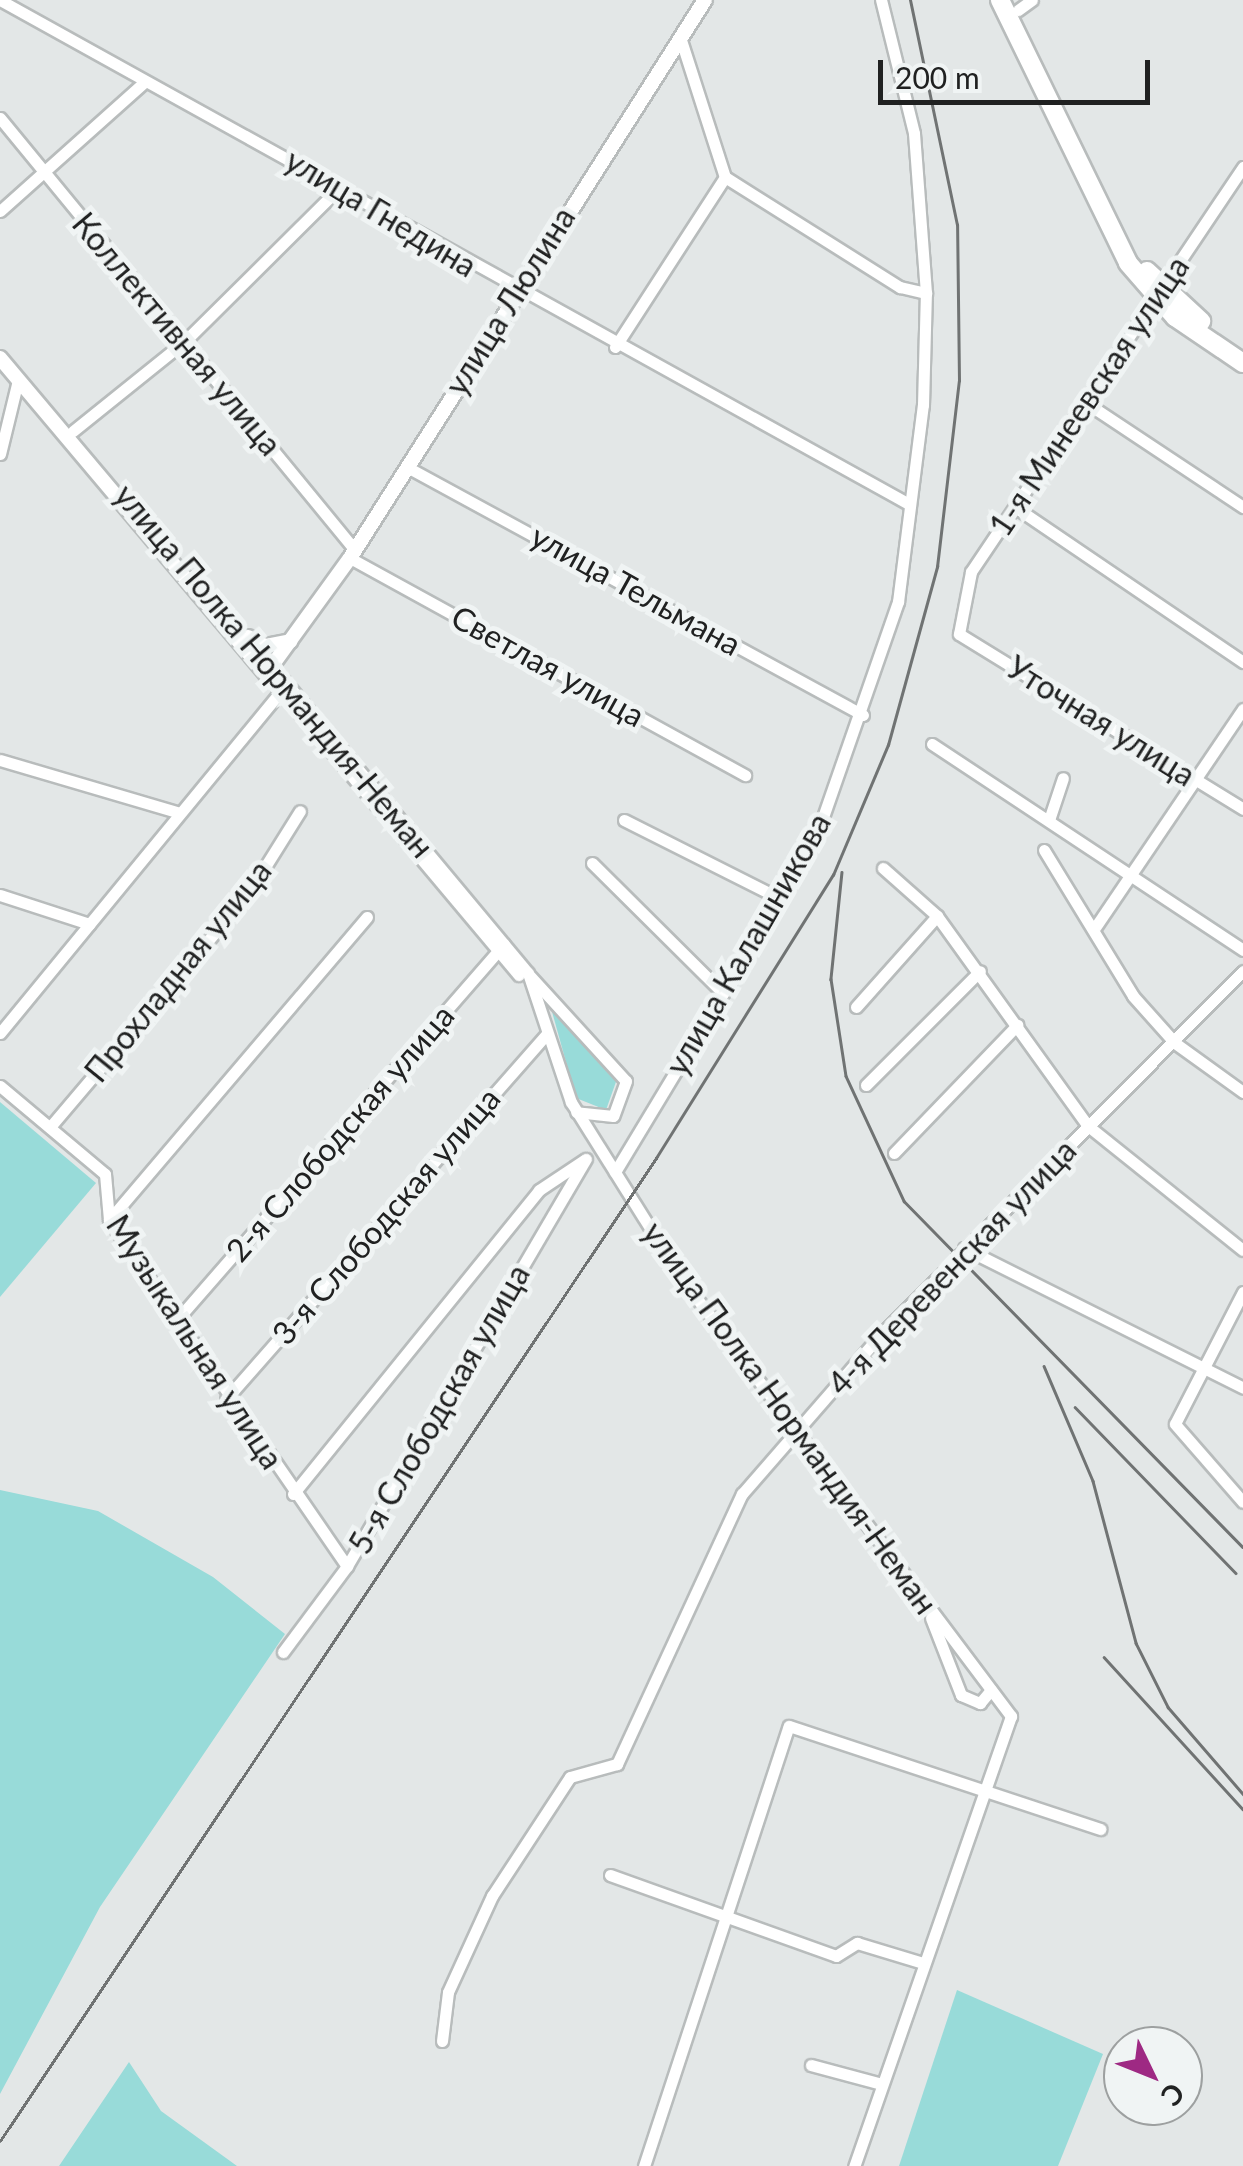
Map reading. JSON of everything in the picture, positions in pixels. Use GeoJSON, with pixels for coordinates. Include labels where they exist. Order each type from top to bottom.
{"type":"FeatureCollection","features":[{"type":"Feature","properties":{"kind":"highway"},"geometry":{"type":"LineString","coordinates":[[1014,5],[1158,294],[1243,362]]}},
{"type":"Feature","properties":{"kind":"highway"},"geometry":{"type":"LineString","coordinates":[[1158,294],[1243,349]]}},
{"type":"Feature","properties":{"kind":"main road","name":"улица Люлина"},"geometry":{"type":"LineString","coordinates":[[273,677],[292,641],[352,554],[515,292],[706,0]]}},
{"type":"Feature","properties":{"kind":"main road","name":"улица Полка Нормандия-Неман"},"geometry":{"type":"LineString","coordinates":[[0,345],[21,377],[273,677]]}},
{"type":"Feature","properties":{"kind":"main road","name":"улица Полка Нормандия-Неман"},"geometry":{"type":"LineString","coordinates":[[0,358],[72,431],[248,637],[273,677]]}},
{"type":"Feature","properties":{"kind":"main road","name":"улица Люлина"},"geometry":{"type":"LineString","coordinates":[[273,677],[318,604]]}},
{"type":"Feature","properties":{"kind":"main road"},"geometry":{"type":"LineString","coordinates":[[248,637],[264,646],[292,641]]}},
{"type":"Feature","properties":{"kind":"street","name":"улица Калашникова"},"geometry":{"type":"LineString","coordinates":[[614,1172],[815,840],[863,715],[898,602],[926,292],[914,133],[881,0]]}},
{"type":"Feature","properties":{"kind":"street","name":"улица Гнедина"},"geometry":{"type":"LineString","coordinates":[[6,3],[515,292],[909,504]]}},
{"type":"Feature","properties":{"kind":"street"},"geometry":{"type":"LineString","coordinates":[[680,36],[725,178],[900,287],[926,292]]}},
{"type":"Feature","properties":{"kind":"street"},"geometry":{"type":"LineString","coordinates":[[0,210],[143,83]]}},
{"type":"Feature","properties":{"kind":"street","name":"Коллективная улица"},"geometry":{"type":"LineString","coordinates":[[0,118],[186,342],[352,554]]}},
{"type":"Feature","properties":{"kind":"street","name":"1-я Минеевская улица"},"geometry":{"type":"LineString","coordinates":[[960,634],[971,572],[1243,167]]}},
{"type":"Feature","properties":{"kind":"street"},"geometry":{"type":"LineString","coordinates":[[615,347],[725,178]]}},
{"type":"Feature","properties":{"kind":"street"},"geometry":{"type":"LineString","coordinates":[[72,431],[186,342],[336,190]]}},
{"type":"Feature","properties":{"kind":"street"},"geometry":{"type":"LineString","coordinates":[[0,454],[21,377]]}},
{"type":"Feature","properties":{"kind":"street"},"geometry":{"type":"LineString","coordinates":[[1085,402],[1243,507]]}},
{"type":"Feature","properties":{"kind":"street","name":"улица Тельмана"},"geometry":{"type":"LineString","coordinates":[[407,467],[863,715]]}},
{"type":"Feature","properties":{"kind":"street"},"geometry":{"type":"LineString","coordinates":[[1014,507],[1243,662]]}},
{"type":"Feature","properties":{"kind":"street","name":"Светлая улица"},"geometry":{"type":"LineString","coordinates":[[352,554],[745,775]]}},
{"type":"Feature","properties":{"kind":"street","name":"Уточная улица"},"geometry":{"type":"LineString","coordinates":[[960,634],[1243,809]]}},
{"type":"Feature","properties":{"kind":"street","name":"улица Люлина"},"geometry":{"type":"LineString","coordinates":[[0,1033],[177,812],[273,677]]}},
{"type":"Feature","properties":{"kind":"street","name":"улица Полка Нормандия-Неман"},"geometry":{"type":"LineString","coordinates":[[273,677],[501,947],[538,1003]]}},
{"type":"Feature","properties":{"kind":"street","name":"улица Полка Нормандия-Неман"},"geometry":{"type":"LineString","coordinates":[[273,677],[501,947],[528,973],[576,1112],[614,1172],[795,1434],[1010,1716],[983,1790]]}},
{"type":"Feature","properties":{"kind":"street"},"geometry":{"type":"LineString","coordinates":[[1096,926],[1135,875],[1243,709]]}},
{"type":"Feature","properties":{"kind":"street"},"geometry":{"type":"LineString","coordinates":[[932,744],[1243,950]]}},
{"type":"Feature","properties":{"kind":"street"},"geometry":{"type":"LineString","coordinates":[[0,760],[177,812]]}},
{"type":"Feature","properties":{"kind":"street"},"geometry":{"type":"LineString","coordinates":[[1049,820],[1063,778]]}},
{"type":"Feature","properties":{"kind":"street","name":"Прохладная улица"},"geometry":{"type":"LineString","coordinates":[[50,1127],[250,892],[300,810]]}},
{"type":"Feature","properties":{"kind":"street"},"geometry":{"type":"LineString","coordinates":[[624,820],[780,899]]}},
{"type":"Feature","properties":{"kind":"street"},"geometry":{"type":"LineString","coordinates":[[1044,850],[1096,926],[1133,996],[1175,1044],[1243,1092]]}},
{"type":"Feature","properties":{"kind":"street"},"geometry":{"type":"LineString","coordinates":[[592,862],[723,993]]}},
{"type":"Feature","properties":{"kind":"street"},"geometry":{"type":"LineString","coordinates":[[883,868],[937,916],[1088,1126],[1243,1250]]}},
{"type":"Feature","properties":{"kind":"street"},"geometry":{"type":"LineString","coordinates":[[0,895],[89,924]]}},
{"type":"Feature","properties":{"kind":"street"},"geometry":{"type":"LineString","coordinates":[[856,1007],[937,916]]}},
{"type":"Feature","properties":{"kind":"street"},"geometry":{"type":"LineString","coordinates":[[109,1220],[367,917]]}},
{"type":"Feature","properties":{"kind":"street","name":"2-я Слободская улица"},"geometry":{"type":"LineString","coordinates":[[175,1322],[501,947]]}},
{"type":"Feature","properties":{"kind":"street"},"geometry":{"type":"LineString","coordinates":[[866,1085],[980,971]]}},
{"type":"Feature","properties":{"kind":"street","name":"4-я Деревенская улица"},"geometry":{"type":"LineString","coordinates":[[442,2042],[457,1965],[492,1896],[570,1777],[617,1764],[742,1494],[964,1248],[1175,1044],[1243,971]]}},
{"type":"Feature","properties":{"kind":"street"},"geometry":{"type":"LineString","coordinates":[[528,973],[626,1081],[613,1116],[576,1112]]}},
{"type":"Feature","properties":{"kind":"street"},"geometry":{"type":"LineString","coordinates":[[894,1152],[1017,1025]]}},
{"type":"Feature","properties":{"kind":"street","name":"3-я Слободская улица"},"geometry":{"type":"LineString","coordinates":[[226,1399],[546,1034]]}},
{"type":"Feature","properties":{"kind":"street","name":"Музыкальная улица"},"geometry":{"type":"LineString","coordinates":[[0,1086],[105,1174],[109,1220],[226,1399],[347,1566]]}},
{"type":"Feature","properties":{"kind":"street"},"geometry":{"type":"LineString","coordinates":[[294,1494],[539,1190],[600,1150]]}},
{"type":"Feature","properties":{"kind":"street","name":"5-я Слободская улица"},"geometry":{"type":"LineString","coordinates":[[282,1652],[347,1566],[586,1159]]}},
{"type":"Feature","properties":{"kind":"street"},"geometry":{"type":"LineString","coordinates":[[964,1248],[1206,1363],[1243,1388]]}},
{"type":"Feature","properties":{"kind":"street"},"geometry":{"type":"LineString","coordinates":[[1243,1292],[1175,1424],[1243,1502]]}},
{"type":"Feature","properties":{"kind":"street"},"geometry":{"type":"LineString","coordinates":[[926,1604],[961,1695],[980,1704],[991,1690]]}},
{"type":"Feature","properties":{"kind":"street"},"geometry":{"type":"LineString","coordinates":[[644,2166],[789,1726],[1100,1829]]}},
{"type":"Feature","properties":{"kind":"street"},"geometry":{"type":"LineString","coordinates":[[854,2166],[983,1790]]}},
{"type":"Feature","properties":{"kind":"street"},"geometry":{"type":"LineString","coordinates":[[610,1875],[726,1920],[836,1956],[858,1943],[923,1963]]}},
{"type":"Feature","properties":{"kind":"street"},"geometry":{"type":"LineString","coordinates":[[812,2065],[882,2084]]}},
{"type":"Feature","properties":{"kind":"shaded area"},"geometry":{"type":"Polygon","coordinates":[[[551,1008],[617,1079],[606,1110],[576,1098],[551,1008]]]}},
{"type":"Feature","properties":{"kind":"shaded area"},"geometry":{"type":"Polygon","coordinates":[[[0,1102],[96,1183],[0,1297],[0,1102]]]}},
{"type":"Feature","properties":{"kind":"shaded area"},"geometry":{"type":"Polygon","coordinates":[[[0,1490],[98,1511],[213,1577],[285,1634],[100,1907],[0,2094],[0,1490]]]}},
{"type":"Feature","properties":{"kind":"shaded area"},"geometry":{"type":"Polygon","coordinates":[[[957,1990],[1103,2054],[1058,2166],[899,2166],[957,1990]]]}},
{"type":"Feature","properties":{"kind":"shaded area"},"geometry":{"type":"Polygon","coordinates":[[[129,2062],[161,2111],[237,2166],[59,2166],[129,2062]]]}},
{"type":"Feature","properties":{"kind":"railway"},"geometry":{"type":"LineString","coordinates":[[0,2141],[656,1158],[833,875],[888,745],[937,567],[959,381],[957,225],[910,0]]}},
{"type":"Feature","properties":{"kind":"railway"},"geometry":{"type":"LineString","coordinates":[[842,872],[831,979],[846,1076],[904,1201],[1243,1547]]}},
{"type":"Feature","properties":{"kind":"railway"},"geometry":{"type":"LineString","coordinates":[[1044,1366],[1093,1481],[1136,1643],[1168,1707],[1243,1794]]}},
{"type":"Feature","properties":{"kind":"railway"},"geometry":{"type":"LineString","coordinates":[[1075,1407],[1236,1573]]}},
{"type":"Feature","properties":{"kind":"railway"},"geometry":{"type":"LineString","coordinates":[[1104,1657],[1243,1809]]}}]}
